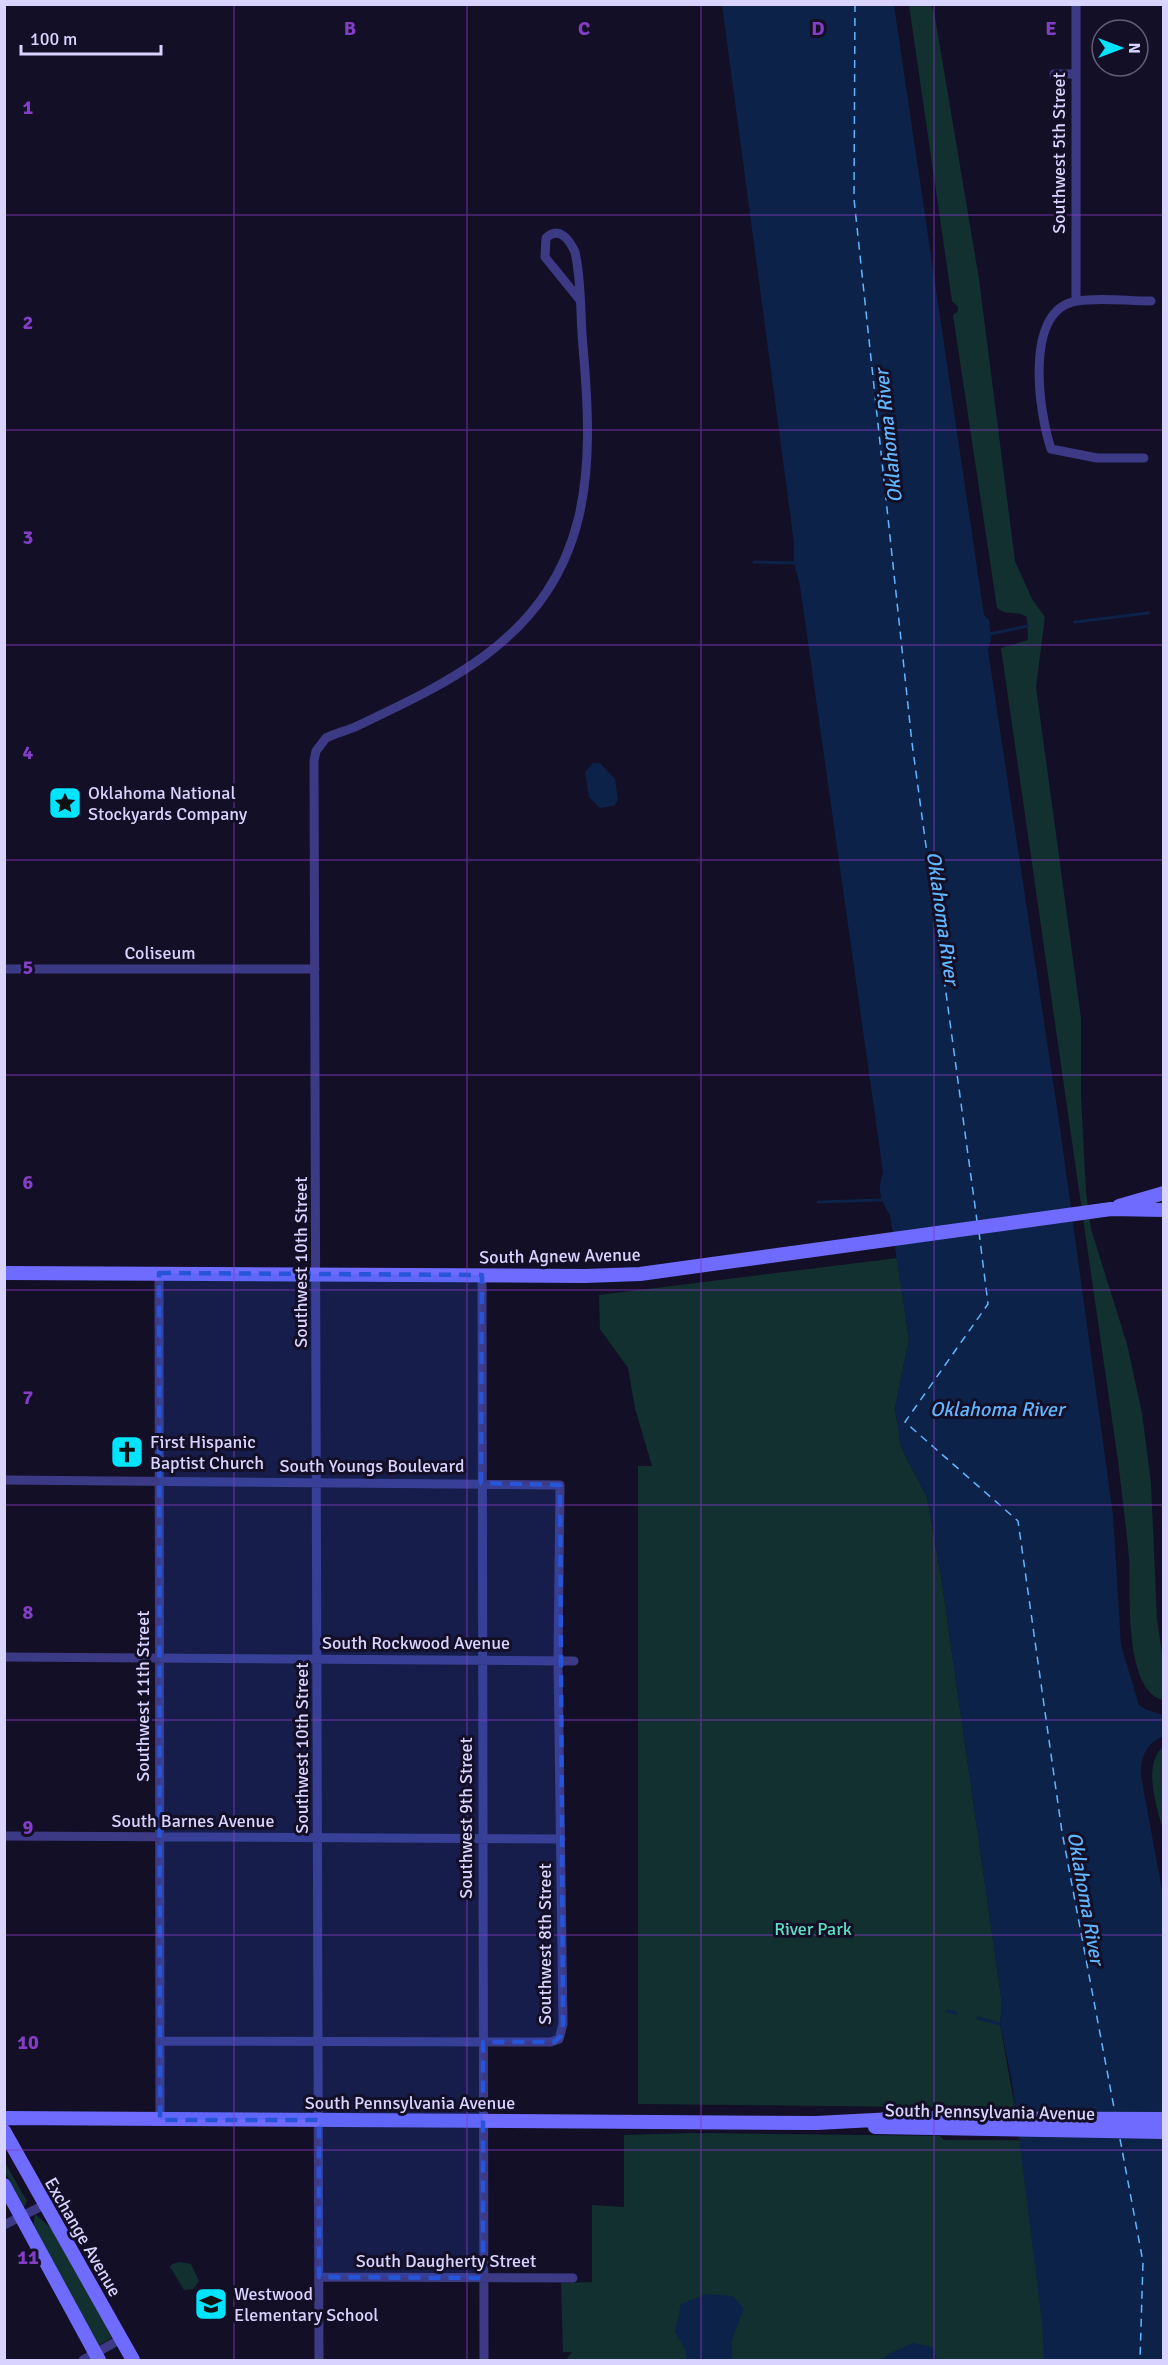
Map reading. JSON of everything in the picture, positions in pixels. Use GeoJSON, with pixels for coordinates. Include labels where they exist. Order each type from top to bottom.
{"type":"FeatureCollection","features":[{"type":"Feature","properties":{"kind":"main road","name":"South Agnew Avenue"},"geometry":{"type":"LineString","coordinates":[[1111,1209],[1157,1194]]}},
{"type":"Feature","properties":{"kind":"main road","name":"South Agnew Avenue"},"geometry":{"type":"LineString","coordinates":[[4,1273],[585,1276],[640,1274],[1111,1209],[1158,1210]]}},
{"type":"Feature","properties":{"kind":"main road","name":"South Pennsylvania Avenue"},"geometry":{"type":"LineString","coordinates":[[4,2118],[939,2124],[1164,2132]]}},
{"type":"Feature","properties":{"kind":"main road","name":"South Pennsylvania Avenue"},"geometry":{"type":"LineString","coordinates":[[939,2124],[1164,2119]]}},
{"type":"Feature","properties":{"kind":"main road","name":"Exchange Avenue"},"geometry":{"type":"LineString","coordinates":[[4,2131],[133,2361]]}},
{"type":"Feature","properties":{"kind":"main road"},"geometry":{"type":"LineString","coordinates":[[4,2186],[92,2358]]}},
{"type":"Feature","properties":{"kind":"street","name":"Southwest 5th Street"},"geometry":{"type":"LineString","coordinates":[[1076,4],[1076,301]]}},
{"type":"Feature","properties":{"kind":"street"},"geometry":{"type":"LineString","coordinates":[[1054,74],[1076,74]]}},
{"type":"Feature","properties":{"kind":"street","name":"Southwest 10th Street"},"geometry":{"type":"LineString","coordinates":[[319,2361],[318,1274],[314,761],[320,744],[334,734],[419,696],[490,651],[535,609],[555,578],[570,548],[581,512],[587,459],[587,388],[575,252],[565,236],[558,233],[551,234],[546,238],[545,257],[579,299]]}},
{"type":"Feature","properties":{"kind":"street"},"geometry":{"type":"LineString","coordinates":[[1144,458],[1097,458],[1051,449],[1043,427],[1040,396],[1041,340],[1048,319],[1056,310],[1076,301],[1151,301]]}},
{"type":"Feature","properties":{"kind":"street","name":"Coliseum"},"geometry":{"type":"LineString","coordinates":[[4,969],[315,969]]}},
{"type":"Feature","properties":{"kind":"street","name":"Southwest 11th Street"},"geometry":{"type":"LineString","coordinates":[[159,1273],[160,2120]]}},
{"type":"Feature","properties":{"kind":"street","name":"Southwest 9th Street"},"geometry":{"type":"LineString","coordinates":[[483,1275],[481,1483],[484,2361]]}},
{"type":"Feature","properties":{"kind":"street","name":"South Youngs Boulevard"},"geometry":{"type":"LineString","coordinates":[[4,1480],[560,1485]]}},
{"type":"Feature","properties":{"kind":"street","name":"Southwest 8th Street"},"geometry":{"type":"LineString","coordinates":[[160,2041],[551,2042],[561,2036],[558,1660],[560,1485]]}},
{"type":"Feature","properties":{"kind":"street","name":"South Rockwood Avenue"},"geometry":{"type":"LineString","coordinates":[[4,1657],[574,1661]]}},
{"type":"Feature","properties":{"kind":"street","name":"South Barnes Avenue"},"geometry":{"type":"LineString","coordinates":[[4,1836],[561,1839]]}},
{"type":"Feature","properties":{"kind":"street"},"geometry":{"type":"LineString","coordinates":[[4,2225],[44,2205]]}},
{"type":"Feature","properties":{"kind":"street","name":"South Daugherty Street"},"geometry":{"type":"LineString","coordinates":[[319,2277],[573,2278]]}},
{"type":"Feature","properties":{"kind":"street"},"geometry":{"type":"LineString","coordinates":[[92,2358],[121,2339]]}},
{"type":"Feature","properties":{"kind":"highlighted area"},"geometry":{"type":"Polygon","coordinates":[[[159,1273],[482,1275],[481,1483],[560,1485],[563,2024],[561,2036],[554,2042],[483,2042],[483,2278],[319,2277],[319,2120],[160,2120],[159,1273]]]}},
{"type":"Feature","properties":{"kind":"green space"},"geometry":{"type":"Polygon","coordinates":[[[909,5],[931,5],[935,17],[979,279],[1015,561],[1032,599],[1045,617],[1036,687],[1081,1018],[1081,1097],[1086,1192],[1091,1229],[1127,1344],[1142,1413],[1151,1483],[1157,1620],[1163,1659],[1163,1700],[1150,1692],[1141,1678],[1135,1659],[1130,1615],[1129,1558],[1118,1461],[1001,648],[1028,640],[1027,617],[1004,612],[997,608],[953,315],[958,311],[958,307],[952,301],[909,5]]]}},
{"type":"Feature","properties":{"kind":"green space","name":"River Park"},"geometry":{"type":"Polygon","coordinates":[[[897,1258],[909,1339],[895,1408],[901,1447],[927,1497],[941,1576],[1002,2003],[1000,2024],[1015,2108],[638,2104],[638,1466],[652,1466],[635,1408],[628,1368],[600,1329],[599,1295],[897,1258]]]}},
{"type":"Feature","properties":{"kind":"green space"},"geometry":{"type":"Polygon","coordinates":[[[1163,1747],[1163,1830],[1152,1775],[1153,1764],[1163,1747]]]}},
{"type":"Feature","properties":{"kind":"green space"},"geometry":{"type":"Polygon","coordinates":[[[692,2133],[940,2136],[944,2140],[1163,2141],[1163,2360],[566,2360],[572,2352],[563,2352],[561,2283],[592,2282],[592,2205],[624,2207],[624,2135],[692,2133]]]}},
{"type":"Feature","properties":{"kind":"green space"},"geometry":{"type":"Polygon","coordinates":[[[4,2161],[27,2201],[24,2207],[5,2172],[4,2161]]]}},
{"type":"Feature","properties":{"kind":"green space"},"geometry":{"type":"Polygon","coordinates":[[[35,2214],[51,2228],[113,2337],[98,2346],[33,2228],[35,2214]]]}},
{"type":"Feature","properties":{"kind":"green space"},"geometry":{"type":"Polygon","coordinates":[[[180,2262],[191,2264],[199,2281],[193,2289],[184,2290],[170,2267],[180,2262]]]}},
{"type":"Feature","properties":{"kind":"water","name":"Oklahoma River"},"geometry":{"type":"Polygon","coordinates":[[[722,5],[894,5],[984,615],[989,620],[991,640],[988,650],[1060,1128],[1113,1515],[1121,1645],[1139,1705],[1163,1715],[1163,1736],[1152,1743],[1145,1752],[1141,1776],[1164,1901],[1163,2360],[1044,2360],[1042,2322],[1012,2082],[1000,2024],[1002,2003],[941,1576],[927,1497],[901,1447],[895,1408],[909,1339],[890,1215],[881,1194],[880,1184],[883,1172],[800,586],[794,563],[794,543],[722,5]]]}},
{"type":"Feature","properties":{"kind":"water"},"geometry":{"type":"Polygon","coordinates":[[[593,763],[600,763],[615,779],[618,800],[614,806],[600,808],[589,797],[585,772],[593,763]]]}},
{"type":"Feature","properties":{"kind":"water"},"geometry":{"type":"Polygon","coordinates":[[[706,2294],[733,2296],[744,2309],[732,2339],[732,2360],[686,2360],[686,2351],[675,2332],[681,2304],[706,2294]]]}},
{"type":"Feature","properties":{"kind":"water"},"geometry":{"type":"Polygon","coordinates":[[[913,2343],[933,2347],[937,2360],[883,2360],[888,2354],[913,2343]]]}},
{"type":"Feature","properties":{"kind":"waterway"},"geometry":{"type":"LineString","coordinates":[[754,562],[794,563]]}},
{"type":"Feature","properties":{"kind":"waterway"},"geometry":{"type":"LineString","coordinates":[[1075,622],[1148,613]]}},
{"type":"Feature","properties":{"kind":"waterway"},"geometry":{"type":"LineString","coordinates":[[990,634],[1028,626]]}},
{"type":"Feature","properties":{"kind":"waterway"},"geometry":{"type":"LineString","coordinates":[[818,1202],[881,1200]]}},
{"type":"Feature","properties":{"kind":"waterway"},"geometry":{"type":"LineString","coordinates":[[947,2011],[956,2013]]}},
{"type":"Feature","properties":{"kind":"waterway"},"geometry":{"type":"LineString","coordinates":[[978,2018],[1000,2024]]}},
{"type":"Feature","properties":{"kind":"ferry route"},"geometry":{"type":"LineString","coordinates":[[855,4],[854,199],[912,743],[977,1221]]}},
{"type":"Feature","properties":{"kind":"ferry route"},"geometry":{"type":"LineString","coordinates":[[979,1232],[988,1304],[905,1422],[1018,1521],[1062,1832],[1115,2113]]}},
{"type":"Feature","properties":{"kind":"ferry route"},"geometry":{"type":"LineString","coordinates":[[1120,2139],[1143,2262],[1140,2360]]}},
{"type":"Feature","properties":{"kind":"place","name":"Oklahoma National Stockyards Company"},"geometry":{"type":"Point","coordinates":[65,803]}},
{"type":"Feature","properties":{"kind":"place","name":"First Hispanic Baptist Church"},"geometry":{"type":"Point","coordinates":[127,1452]}},
{"type":"Feature","properties":{"kind":"place","name":"Westwood Elementary School"},"geometry":{"type":"Point","coordinates":[211,2304]}}]}
